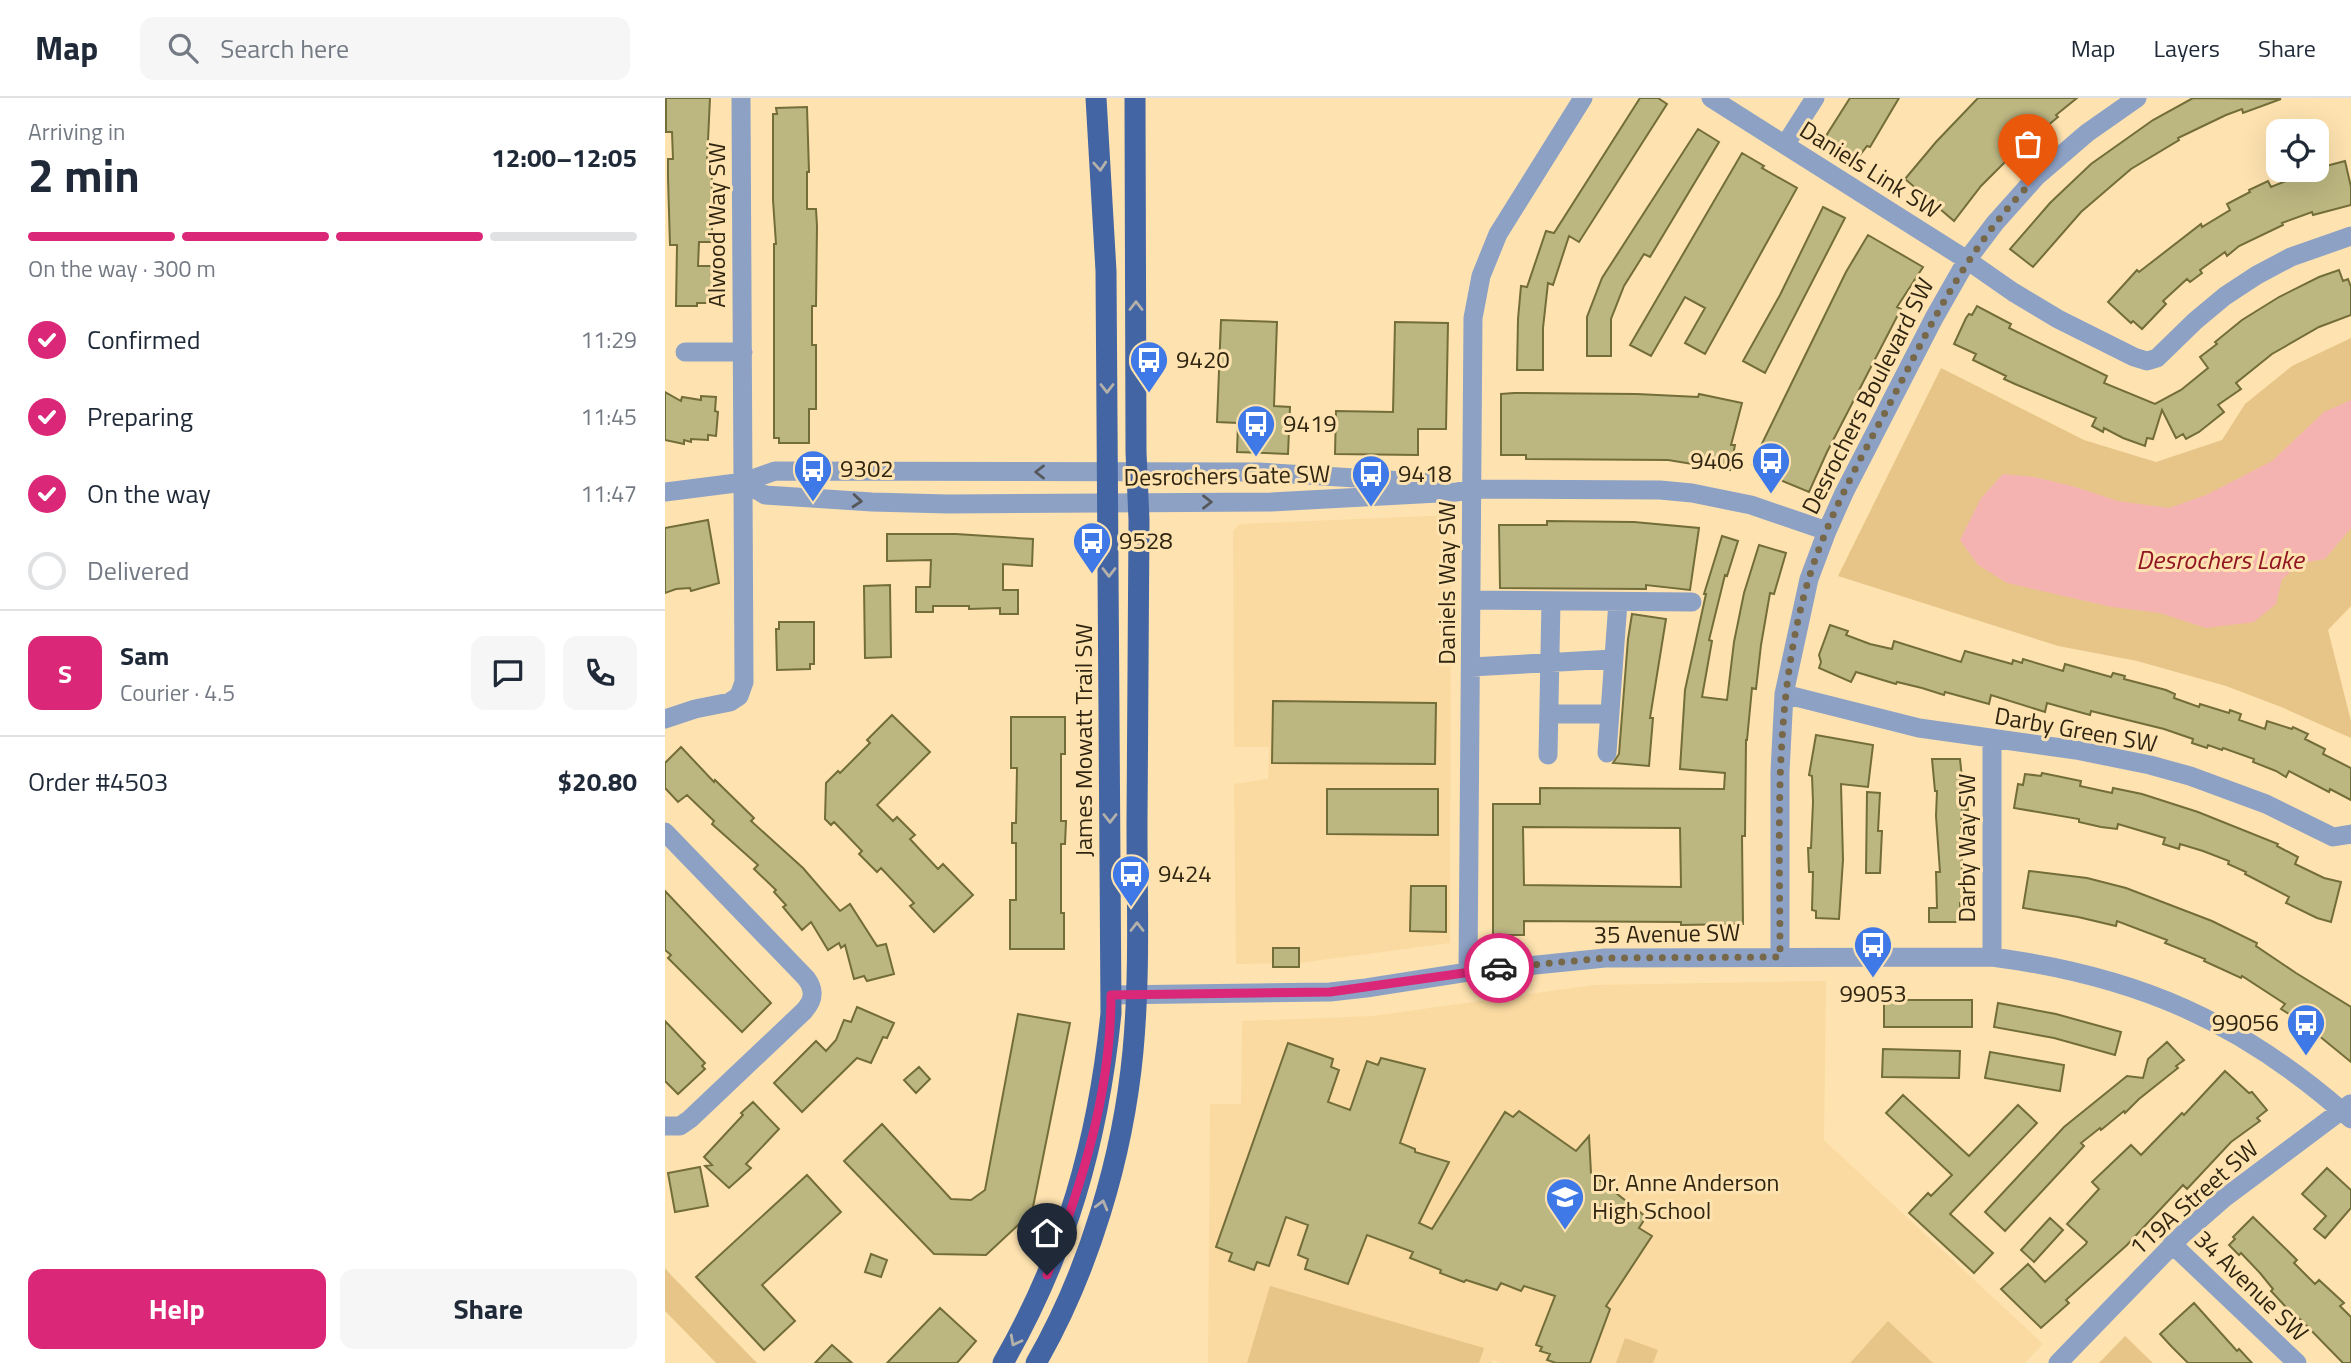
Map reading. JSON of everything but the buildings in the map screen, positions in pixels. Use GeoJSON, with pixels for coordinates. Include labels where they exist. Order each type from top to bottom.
{"type":"FeatureCollection","features":[{"type":"Feature","properties":{"kind":"main road","name":"James Mowatt Trail SW"},"geometry":{"type":"LineString","coordinates":[[1003,1363],[1047,1275],[1081,1180],[1098,1111],[1106,1063],[1111,995],[1106,271],[1096,98]]}},
{"type":"Feature","properties":{"kind":"main road"},"geometry":{"type":"LineString","coordinates":[[1036,1363],[1081,1270],[1100,1212],[1126,1098],[1133,1051],[1136,995],[1139,503],[1136,452],[1135,98]]}},
{"type":"Feature","properties":{"kind":"street","name":"Alwood Way SW"},"geometry":{"type":"LineString","coordinates":[[665,719],[730,702],[739,696],[742,690],[744,482],[741,98]]}},
{"type":"Feature","properties":{"kind":"street","name":"Daniels Way SW"},"geometry":{"type":"LineString","coordinates":[[1468,972],[1472,600],[1471,332],[1476,297],[1490,250],[1583,98]]}},
{"type":"Feature","properties":{"kind":"street","name":"Daniels Link SW"},"geometry":{"type":"LineString","coordinates":[[1711,98],[2013,292],[2058,319],[2147,361],[2157,358],[2225,296],[2257,275],[2291,257],[2351,236]]}},
{"type":"Feature","properties":{"kind":"street"},"geometry":{"type":"LineString","coordinates":[[1785,145],[1815,98]]}},
{"type":"Feature","properties":{"kind":"street","name":"Desrochers Boulevard SW"},"geometry":{"type":"LineString","coordinates":[[1780,957],[1780,772],[1784,694],[1809,579],[1827,531],[1928,330],[1967,260],[1995,223],[2037,176],[2087,133],[2137,98]]}},
{"type":"Feature","properties":{"kind":"street"},"geometry":{"type":"LineString","coordinates":[[685,352],[743,352]]}},
{"type":"Feature","properties":{"kind":"street","name":"Desrochers Gate SW"},"geometry":{"type":"LineString","coordinates":[[665,492],[744,482],[775,471],[1259,472],[1456,484],[1471,489]]}},
{"type":"Feature","properties":{"kind":"street","name":"Desrochers Gate SW"},"geometry":{"type":"LineString","coordinates":[[744,482],[765,495],[872,502],[1271,502],[1471,489],[1660,490],[1692,493],[1751,505],[1827,531]]}},
{"type":"Feature","properties":{"kind":"street"},"geometry":{"type":"LineString","coordinates":[[1472,600],[1692,602]]}},
{"type":"Feature","properties":{"kind":"street"},"geometry":{"type":"LineString","coordinates":[[1548,755],[1551,601]]}},
{"type":"Feature","properties":{"kind":"street"},"geometry":{"type":"LineString","coordinates":[[1607,753],[1618,602]]}},
{"type":"Feature","properties":{"kind":"street"},"geometry":{"type":"LineString","coordinates":[[1471,667],[1613,659]]}},
{"type":"Feature","properties":{"kind":"street","name":"Darby Green SW"},"geometry":{"type":"LineString","coordinates":[[1784,694],[1919,728],[2076,750],[2150,765],[2190,776],[2266,804],[2333,837],[2351,834]]}},
{"type":"Feature","properties":{"kind":"street"},"geometry":{"type":"LineString","coordinates":[[1549,714],[1608,714]]}},
{"type":"Feature","properties":{"kind":"street","name":"Darby Way SW"},"geometry":{"type":"LineString","coordinates":[[1992,740],[1992,957]]}},
{"type":"Feature","properties":{"kind":"street"},"geometry":{"type":"LineString","coordinates":[[665,832],[806,978],[811,984],[813,998],[804,1011],[690,1119],[680,1126],[665,1126]]}},
{"type":"Feature","properties":{"kind":"street","name":"35 Avenue SW"},"geometry":{"type":"LineString","coordinates":[[1111,995],[1330,992],[1468,972],[1605,958],[1992,957],[2117,981],[2173,1002],[2205,1016],[2253,1044],[2348,1111]]}},
{"type":"Feature","properties":{"kind":"street","name":"119A Street SW"},"geometry":{"type":"LineString","coordinates":[[2058,1363],[2172,1244],[2223,1199],[2348,1111]]}},
{"type":"Feature","properties":{"kind":"street","name":"34 Avenue SW"},"geometry":{"type":"LineString","coordinates":[[2172,1244],[2297,1363]]}},
{"type":"Feature","properties":{"kind":"shaded area"},"geometry":{"type":"Polygon","coordinates":[[[2351,338],[2351,606],[2328,630],[2351,721],[2351,738],[2226,686],[2137,661],[2058,646],[1838,576],[1941,368],[2084,440],[2156,462],[2222,440],[2245,404],[2292,366],[2351,338]]]}},
{"type":"Feature","properties":{"kind":"shaded area"},"geometry":{"type":"Polygon","coordinates":[[[1451,515],[1450,943],[1299,963],[1236,964],[1234,784],[1268,779],[1269,747],[1234,747],[1233,531],[1239,524],[1451,515]]]}},
{"type":"Feature","properties":{"kind":"shaded area","name":"Dr. Anne Anderson High School"},"geometry":{"type":"Polygon","coordinates":[[[1826,981],[1824,1140],[2043,1344],[2025,1363],[1933,1363],[1888,1322],[1850,1363],[1500,1363],[1493,1360],[1492,1363],[1208,1363],[1210,1104],[1241,1104],[1242,1021],[1372,1016],[1593,985],[1826,981]]]}},
{"type":"Feature","properties":{"kind":"shaded area"},"geometry":{"type":"Polygon","coordinates":[[[665,1268],[757,1363],[716,1363],[665,1311],[665,1268]]]}},
{"type":"Feature","properties":{"kind":"shaded area"},"geometry":{"type":"Polygon","coordinates":[[[1270,1286],[1484,1348],[1479,1363],[1247,1363],[1270,1286]]]}},
{"type":"Feature","properties":{"kind":"shaded area"},"geometry":{"type":"Polygon","coordinates":[[[1888,1321],[1933,1363],[1850,1363],[1888,1321]]]}},
{"type":"Feature","properties":{"kind":"shaded area"},"geometry":{"type":"Polygon","coordinates":[[[2125,1336],[2153,1363],[2099,1363],[2125,1336]]]}},
{"type":"Feature","properties":{"kind":"shaded area"},"geometry":{"type":"Polygon","coordinates":[[[1625,1338],[1658,1350],[1653,1363],[1616,1363],[1625,1338]]]}},
{"type":"Feature","properties":{"kind":"water","name":"Desrochers Lake"},"geometry":{"type":"Polygon","coordinates":[[[2351,400],[2351,528],[2325,559],[2302,563],[2282,579],[2276,604],[2254,622],[2206,628],[2160,613],[2112,607],[2007,583],[1978,565],[1960,540],[1981,498],[2003,474],[2034,477],[2118,501],[2169,508],[2206,495],[2272,461],[2324,412],[2351,400]]]}},
{"type":"Feature","properties":{"kind":"way so far"},"geometry":{"type":"LineString","coordinates":[[1499,968],[1605,958],[1780,957],[1782,719],[1784,694],[1809,579],[1844,493],[1954,282],[1995,223],[2028,186]]}},
{"type":"Feature","properties":{"kind":"place","name":"9420"},"geometry":{"type":"Point","coordinates":[1149,394]}},
{"type":"Feature","properties":{"kind":"place","name":"9419"},"geometry":{"type":"Point","coordinates":[1256,458]}},
{"type":"Feature","properties":{"kind":"place","name":"9406"},"geometry":{"type":"Point","coordinates":[1771,495]}},
{"type":"Feature","properties":{"kind":"place","name":"9302"},"geometry":{"type":"Point","coordinates":[813,503]}},
{"type":"Feature","properties":{"kind":"place","name":"9418"},"geometry":{"type":"Point","coordinates":[1371,508]}},
{"type":"Feature","properties":{"kind":"place","name":"9528"},"geometry":{"type":"Point","coordinates":[1092,575]}},
{"type":"Feature","properties":{"kind":"place","name":"9424"},"geometry":{"type":"Point","coordinates":[1131,908]}},
{"type":"Feature","properties":{"kind":"place","name":"99053"},"geometry":{"type":"Point","coordinates":[1873,979]}},
{"type":"Feature","properties":{"kind":"place","name":"99056"},"geometry":{"type":"Point","coordinates":[2306,1057]}},
{"type":"Feature","properties":{"kind":"place","name":"Dr. Anne Anderson High School"},"geometry":{"type":"Point","coordinates":[1565,1231]}},
{"type":"Feature","properties":{"kind":"route"},"geometry":{"type":"LineString","coordinates":[[1047,1275],[1075,1203],[1088,1157],[1106,1063],[1111,995],[1330,992],[1499,968]]}}]}
